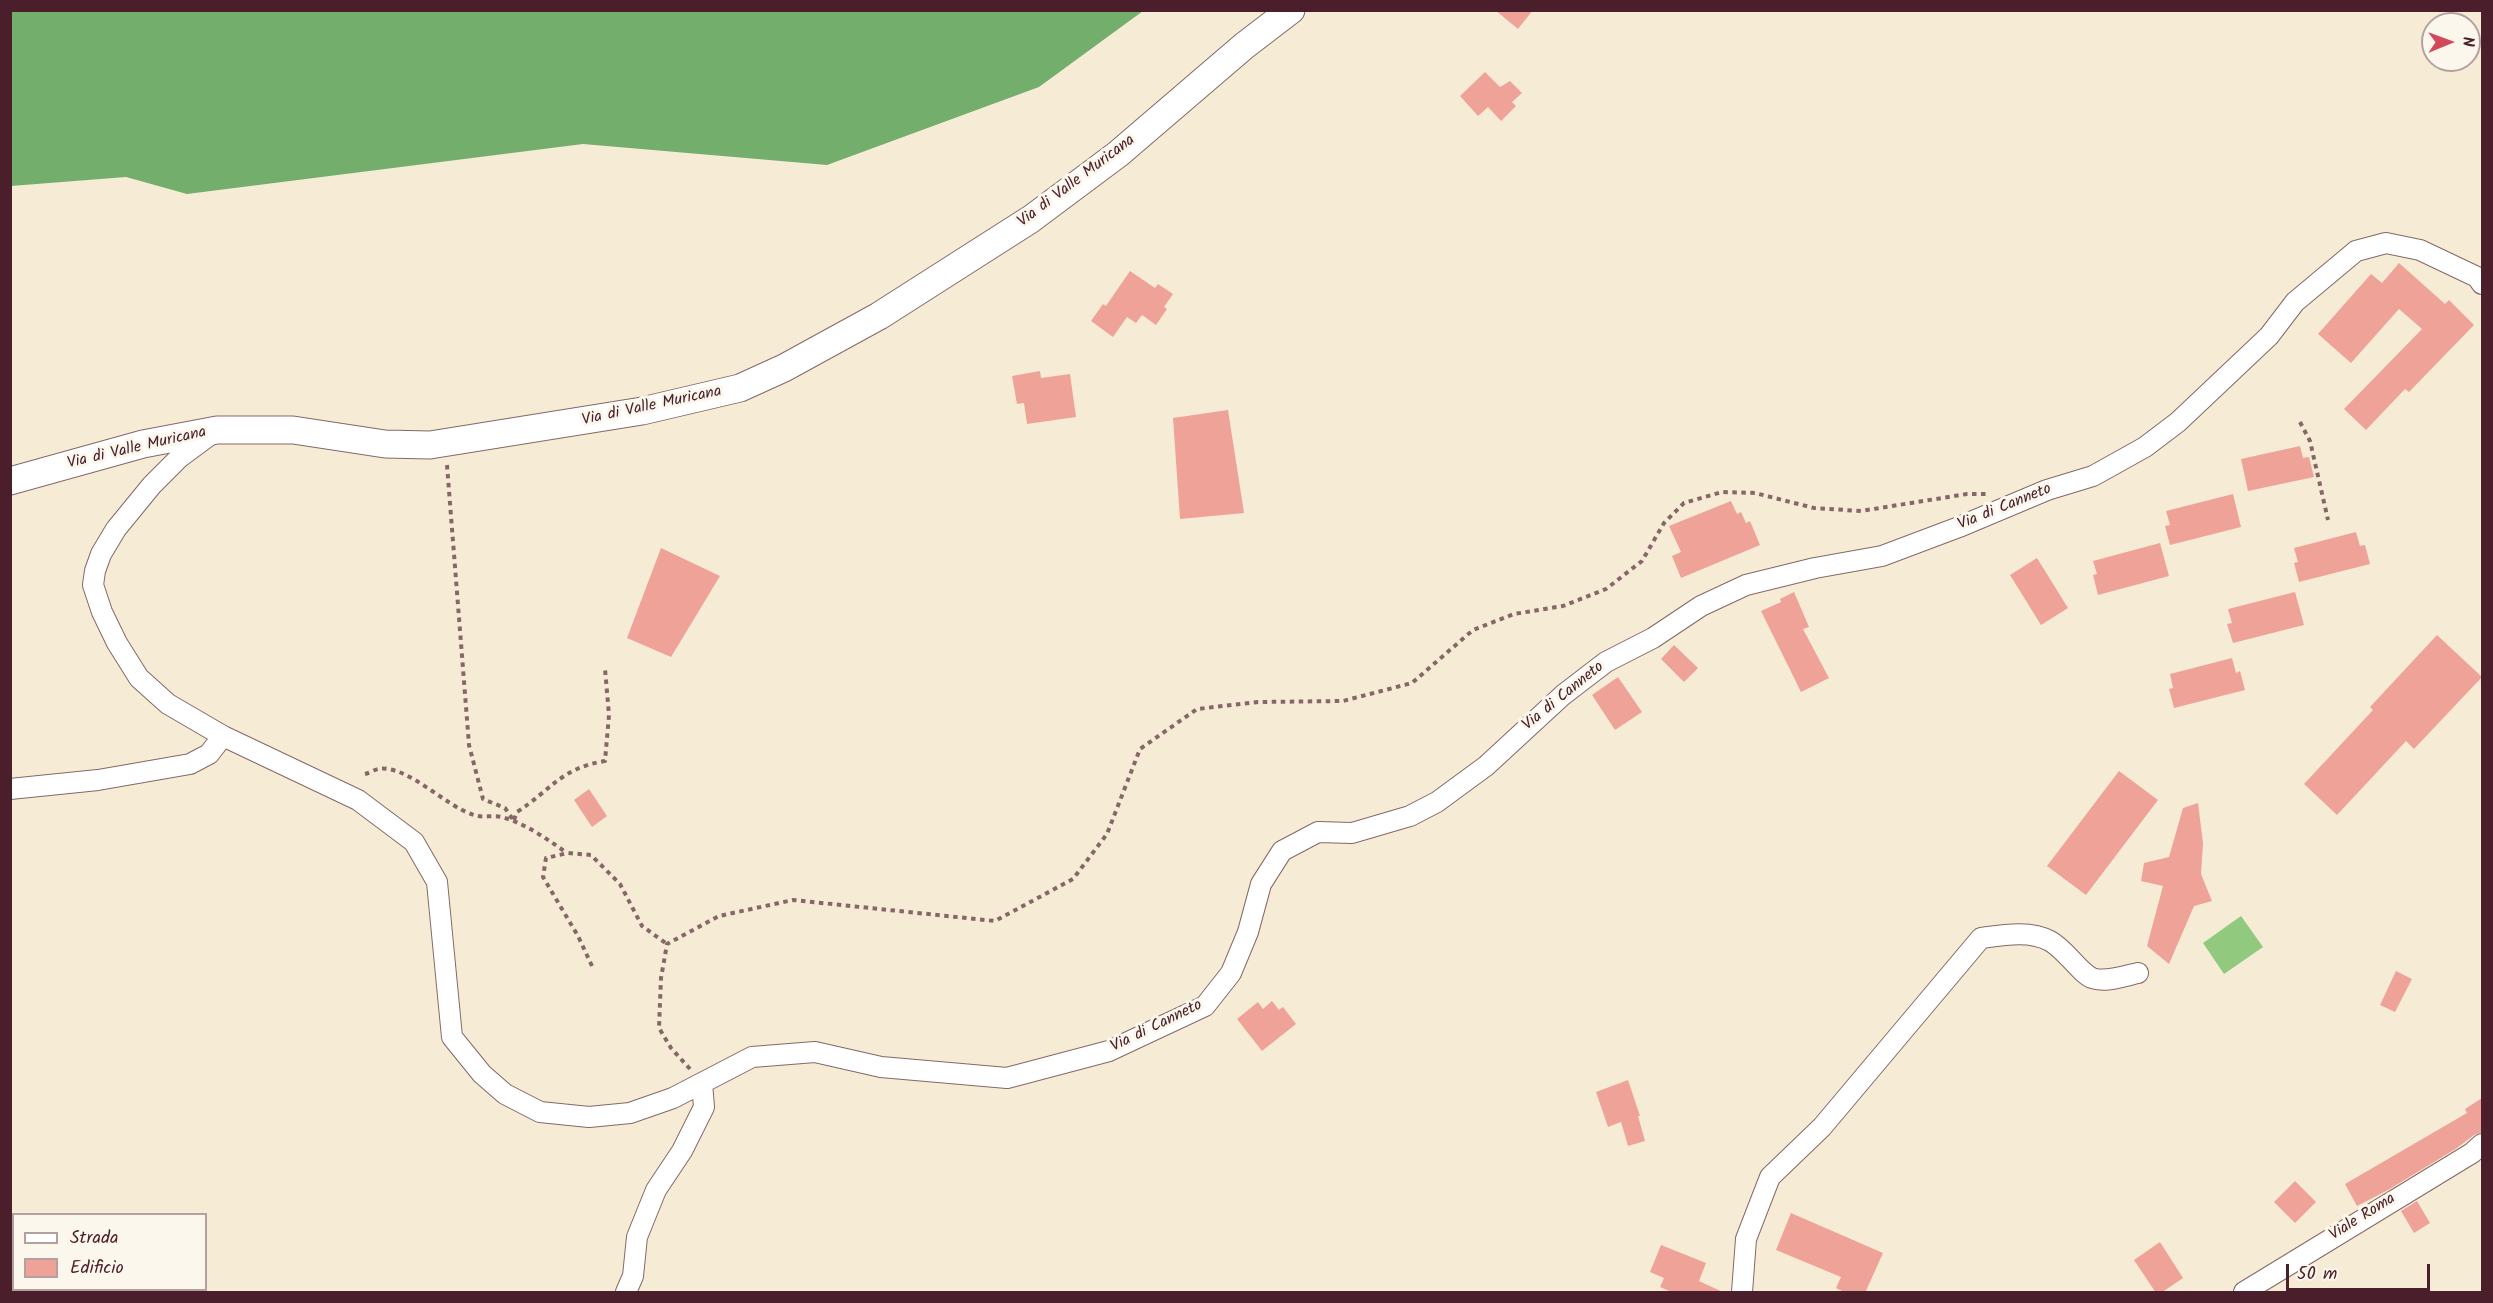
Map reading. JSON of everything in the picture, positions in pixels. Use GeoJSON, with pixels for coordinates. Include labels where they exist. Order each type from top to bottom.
{"type":"FeatureCollection","features":[{"type":"Feature","properties":{"kind":"street","name":"Via di Valle Muricana"},"geometry":{"type":"LineString","coordinates":[[10,481],[123,449],[217,430],[293,430],[392,444],[445,443],[694,401],[740,388],[784,368],[879,316],[1038,214],[1118,154],[1244,46],[1291,10]]}},
{"type":"Feature","properties":{"kind":"street","name":"Via di Canneto"},"geometry":{"type":"LineString","coordinates":[[217,430],[179,458],[126,515],[104,548],[94,571],[93,585],[110,630],[140,678],[168,704],[223,736],[358,800],[414,842],[437,882],[452,1037],[482,1074],[505,1094],[540,1112],[589,1117],[630,1113],[673,1098],[752,1057],[815,1052],[881,1067],[1007,1078],[1109,1051],[1205,1006],[1231,973],[1248,932],[1261,884],[1282,852],[1318,832],[1352,833],[1410,816],[1437,802],[1486,766],[1563,695],[1606,663],[1653,638],[1701,606],[1746,585],[1815,568],[1882,556],[2047,490],[2094,476],[2145,447],[2178,422],[2269,336],[2295,302],[2355,251],[2386,243],[2420,250],[2477,277],[2482,284]]}},
{"type":"Feature","properties":{"kind":"street"},"geometry":{"type":"LineString","coordinates":[[10,789],[108,778],[190,764],[209,754],[223,736]]}},
{"type":"Feature","properties":{"kind":"street"},"geometry":{"type":"LineString","coordinates":[[1742,1293],[1746,1239],[1770,1177],[1822,1126],[1981,938],[2018,934],[2049,940],[2091,978],[2108,980],[2138,973]]}},
{"type":"Feature","properties":{"kind":"street"},"geometry":{"type":"LineString","coordinates":[[626,1293],[633,1276],[637,1238],[648,1209],[656,1190],[682,1151],[704,1107],[702,1083]]}},
{"type":"Feature","properties":{"kind":"street","name":"Viale Roma"},"geometry":{"type":"LineString","coordinates":[[2244,1293],[2472,1153],[2482,1144]]}},
{"type":"Feature","properties":{"kind":"path"},"geometry":{"type":"LineString","coordinates":[[2300,422],[2310,441],[2328,520]]}},
{"type":"Feature","properties":{"kind":"path"},"geometry":{"type":"LineString","coordinates":[[445,443],[469,745],[483,799],[505,808],[514,821]]}},
{"type":"Feature","properties":{"kind":"path"},"geometry":{"type":"LineString","coordinates":[[667,944],[720,916],[793,900],[995,921],[1073,879],[1107,834],[1140,749],[1197,709],[1257,702],[1343,701],[1412,683],[1473,630],[1514,614],[1563,606],[1606,589],[1642,561],[1664,523],[1684,503],[1722,492],[1755,493],[1814,508],[1861,511],[1967,494],[1990,494]]}},
{"type":"Feature","properties":{"kind":"path"},"geometry":{"type":"LineString","coordinates":[[514,821],[517,812],[537,800],[559,777],[587,764],[606,761],[609,715],[604,669]]}},
{"type":"Feature","properties":{"kind":"path"},"geometry":{"type":"LineString","coordinates":[[365,774],[379,769],[399,772],[461,810],[475,816],[499,816],[514,821],[540,834],[568,853]]}},
{"type":"Feature","properties":{"kind":"path"},"geometry":{"type":"LineString","coordinates":[[592,966],[578,936],[543,878],[546,858],[568,853],[591,855],[620,884],[642,926],[667,944]]}},
{"type":"Feature","properties":{"kind":"path"},"geometry":{"type":"LineString","coordinates":[[667,944],[661,978],[659,1028],[671,1048],[702,1083]]}},
{"type":"Feature","properties":{"kind":"green space"},"geometry":{"type":"Polygon","coordinates":[[[11,10],[1143,11],[1039,87],[827,165],[583,144],[187,194],[126,177],[11,186],[11,10]]]}},
{"type":"Feature","properties":{"kind":"green space"},"geometry":{"type":"Polygon","coordinates":[[[2241,916],[2263,947],[2224,974],[2203,943],[2241,916]]]}},
{"type":"Feature","properties":{"kind":"building"},"geometry":{"type":"Polygon","coordinates":[[[1495,10],[1533,10],[1518,29],[1495,10]]]}},
{"type":"Feature","properties":{"kind":"building"},"geometry":{"type":"Polygon","coordinates":[[[1485,72],[1500,87],[1510,81],[1522,93],[1512,102],[1516,106],[1501,121],[1488,107],[1478,116],[1460,96],[1485,72]]]}},
{"type":"Feature","properties":{"kind":"building"},"geometry":{"type":"Polygon","coordinates":[[[2399,263],[2445,304],[2449,300],[2474,325],[2409,392],[2405,389],[2366,430],[2344,409],[2422,329],[2399,309],[2351,363],[2318,334],[2371,274],[2382,283],[2399,263]]]}},
{"type":"Feature","properties":{"kind":"building"},"geometry":{"type":"Polygon","coordinates":[[[1130,271],[1155,288],[1158,284],[1173,294],[1164,307],[1167,309],[1156,325],[1142,315],[1136,323],[1127,317],[1113,337],[1091,321],[1103,304],[1106,306],[1130,271]]]}},
{"type":"Feature","properties":{"kind":"building"},"geometry":{"type":"Polygon","coordinates":[[[1040,371],[1041,378],[1070,374],[1076,417],[1027,424],[1024,403],[1017,404],[1012,376],[1040,371]]]}},
{"type":"Feature","properties":{"kind":"building"},"geometry":{"type":"Polygon","coordinates":[[[1228,410],[1244,513],[1180,519],[1173,418],[1228,410]]]}},
{"type":"Feature","properties":{"kind":"building"},"geometry":{"type":"Polygon","coordinates":[[[2300,446],[2303,458],[2309,457],[2314,477],[2248,491],[2241,459],[2300,446]]]}},
{"type":"Feature","properties":{"kind":"building"},"geometry":{"type":"Polygon","coordinates":[[[2233,494],[2241,527],[2170,545],[2165,526],[2170,525],[2166,511],[2233,494]]]}},
{"type":"Feature","properties":{"kind":"building"},"geometry":{"type":"Polygon","coordinates":[[[1731,501],[1737,514],[1741,512],[1746,523],[1750,521],[1760,545],[1681,578],[1672,556],[1681,552],[1669,526],[1731,501]]]}},
{"type":"Feature","properties":{"kind":"building"},"geometry":{"type":"Polygon","coordinates":[[[2356,532],[2360,546],[2365,545],[2370,564],[2299,582],[2294,563],[2298,562],[2294,548],[2356,532]]]}},
{"type":"Feature","properties":{"kind":"building"},"geometry":{"type":"Polygon","coordinates":[[[2160,543],[2169,576],[2098,595],[2093,575],[2097,574],[2093,561],[2160,543]]]}},
{"type":"Feature","properties":{"kind":"building"},"geometry":{"type":"Polygon","coordinates":[[[661,548],[720,576],[671,657],[627,638],[661,548]]]}},
{"type":"Feature","properties":{"kind":"building"},"geometry":{"type":"Polygon","coordinates":[[[2037,558],[2068,608],[2041,625],[2010,575],[2037,558]]]}},
{"type":"Feature","properties":{"kind":"building"},"geometry":{"type":"Polygon","coordinates":[[[1794,592],[1809,627],[1803,629],[1829,678],[1801,692],[1761,611],[1781,602],[1780,599],[1794,592]]]}},
{"type":"Feature","properties":{"kind":"building"},"geometry":{"type":"Polygon","coordinates":[[[2295,592],[2304,625],[2233,643],[2227,624],[2232,623],[2228,609],[2295,592]]]}},
{"type":"Feature","properties":{"kind":"building"},"geometry":{"type":"Polygon","coordinates":[[[2437,635],[2482,677],[2414,749],[2406,741],[2337,815],[2304,784],[2373,710],[2370,707],[2437,635]]]}},
{"type":"Feature","properties":{"kind":"building"},"geometry":{"type":"Polygon","coordinates":[[[1674,645],[1698,668],[1684,682],[1661,659],[1674,645]]]}},
{"type":"Feature","properties":{"kind":"building"},"geometry":{"type":"Polygon","coordinates":[[[2232,658],[2236,673],[2240,671],[2245,690],[2174,708],[2169,689],[2173,688],[2170,674],[2232,658]]]}},
{"type":"Feature","properties":{"kind":"building"},"geometry":{"type":"Polygon","coordinates":[[[1618,677],[1642,712],[1615,730],[1592,695],[1618,677]]]}},
{"type":"Feature","properties":{"kind":"building"},"geometry":{"type":"Polygon","coordinates":[[[2119,771],[2158,800],[2086,895],[2047,866],[2119,771]]]}},
{"type":"Feature","properties":{"kind":"building"},"geometry":{"type":"Polygon","coordinates":[[[589,789],[607,816],[592,827],[574,800],[589,789]]]}},
{"type":"Feature","properties":{"kind":"building"},"geometry":{"type":"Polygon","coordinates":[[[2198,803],[2203,843],[2201,874],[2212,901],[2194,906],[2169,964],[2147,946],[2163,886],[2141,881],[2144,863],[2169,857],[2183,808],[2198,803]]]}},
{"type":"Feature","properties":{"kind":"building"},"geometry":{"type":"Polygon","coordinates":[[[2396,971],[2412,979],[2395,1012],[2380,1005],[2396,971]]]}},
{"type":"Feature","properties":{"kind":"building"},"geometry":{"type":"Polygon","coordinates":[[[1272,1001],[1279,1010],[1283,1007],[1296,1024],[1262,1051],[1237,1019],[1258,1002],[1263,1009],[1272,1001]]]}},
{"type":"Feature","properties":{"kind":"building"},"geometry":{"type":"Polygon","coordinates":[[[1628,1080],[1640,1116],[1638,1116],[1645,1141],[1628,1146],[1621,1122],[1608,1127],[1596,1092],[1628,1080]]]}},
{"type":"Feature","properties":{"kind":"building"},"geometry":{"type":"Polygon","coordinates":[[[2482,1098],[2482,1132],[2388,1190],[2357,1206],[2345,1184],[2467,1113],[2465,1109],[2482,1098]]]}},
{"type":"Feature","properties":{"kind":"building"},"geometry":{"type":"Polygon","coordinates":[[[2295,1181],[2316,1202],[2295,1223],[2274,1202],[2295,1181]]]}},
{"type":"Feature","properties":{"kind":"building"},"geometry":{"type":"Polygon","coordinates":[[[2417,1201],[2430,1223],[2414,1233],[2401,1211],[2417,1201]]]}},
{"type":"Feature","properties":{"kind":"building"},"geometry":{"type":"Polygon","coordinates":[[[1791,1213],[1883,1253],[1865,1293],[1846,1293],[1836,1288],[1841,1277],[1776,1250],[1791,1213]]]}},
{"type":"Feature","properties":{"kind":"building"},"geometry":{"type":"Polygon","coordinates":[[[2160,1242],[2183,1278],[2161,1293],[2156,1293],[2134,1260],[2160,1242]]]}},
{"type":"Feature","properties":{"kind":"building"},"geometry":{"type":"Polygon","coordinates":[[[1661,1245],[1706,1263],[1699,1281],[1725,1293],[1674,1293],[1660,1287],[1664,1278],[1650,1272],[1661,1245]]]}}]}
